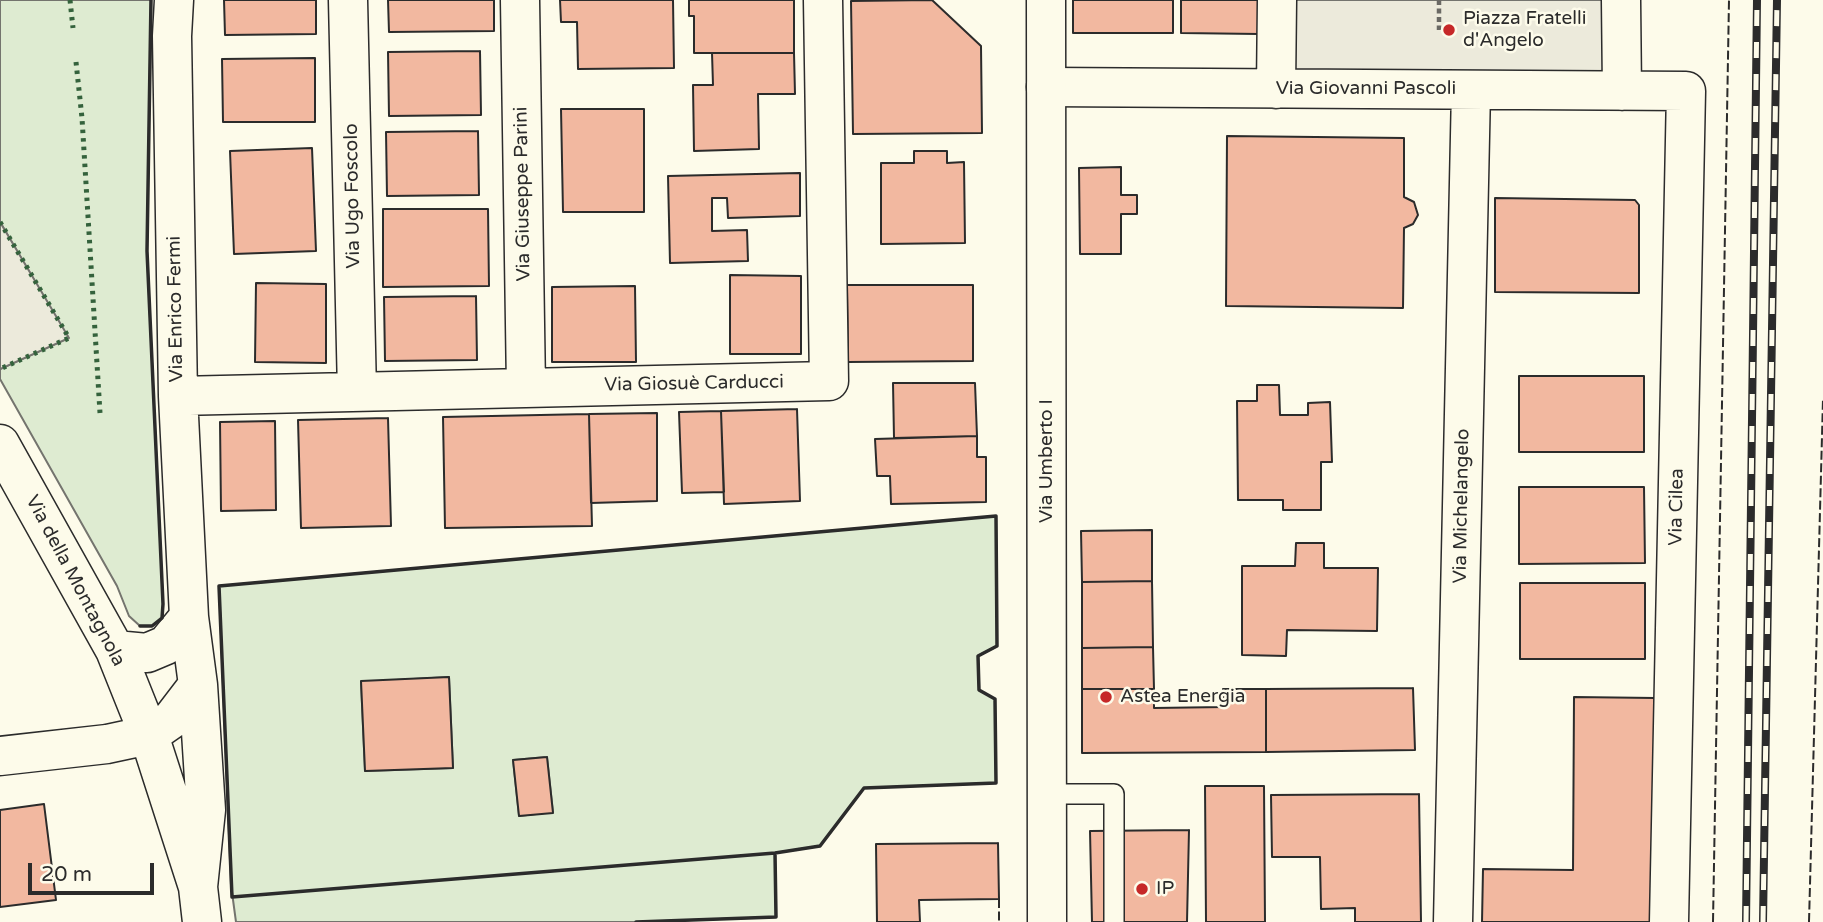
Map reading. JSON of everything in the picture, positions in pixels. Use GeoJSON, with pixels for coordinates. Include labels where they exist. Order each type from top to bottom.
{"type":"FeatureCollection","features":[{"type":"Feature","properties":{"kind":"street","name":"Via Enrico Fermi"},"geometry":{"type":"LineString","coordinates":[[174,0],[172,36],[178,396],[189,617],[198,685],[206,810],[200,905]]}},
{"type":"Feature","properties":{"kind":"street","name":"Via Ugo Foscolo"},"geometry":{"type":"LineString","coordinates":[[348,0],[357,392]]}},
{"type":"Feature","properties":{"kind":"street","name":"Via Giuseppe Parini"},"geometry":{"type":"LineString","coordinates":[[520,0],[526,388]]}},
{"type":"Feature","properties":{"kind":"street","name":"Via Giosuè Carducci"},"geometry":{"type":"LineString","coordinates":[[178,396],[829,381],[823,0]]}},
{"type":"Feature","properties":{"kind":"street","name":"Via Umberto I"},"geometry":{"type":"LineString","coordinates":[[1046,0],[1047,922]]}},
{"type":"Feature","properties":{"kind":"street"},"geometry":{"type":"LineString","coordinates":[[1276,89],[1277,0]]}},
{"type":"Feature","properties":{"kind":"street"},"geometry":{"type":"LineString","coordinates":[[1621,0],[1622,91]]}},
{"type":"Feature","properties":{"kind":"street","name":"Via Giovanni Pascoli"},"geometry":{"type":"LineString","coordinates":[[1046,87],[1686,91]]}},
{"type":"Feature","properties":{"kind":"street","name":"Via Michelangelo"},"geometry":{"type":"LineString","coordinates":[[1453,922],[1471,90]]}},
{"type":"Feature","properties":{"kind":"street","name":"Via Cilea"},"geometry":{"type":"LineString","coordinates":[[1669,922],[1686,91]]}},
{"type":"Feature","properties":{"kind":"street","name":"Via della Montagnola"},"geometry":{"type":"LineString","coordinates":[[0,444],[115,650],[149,735],[200,905]]}},
{"type":"Feature","properties":{"kind":"street"},"geometry":{"type":"LineString","coordinates":[[115,650],[146,653],[166,645],[189,617]]}},
{"type":"Feature","properties":{"kind":"street"},"geometry":{"type":"LineString","coordinates":[[0,757],[107,744],[149,735],[172,719],[198,685]]}},
{"type":"Feature","properties":{"kind":"lane"},"geometry":{"type":"LineString","coordinates":[[1047,794],[1114,794],[1114,922]]}},
{"type":"Feature","properties":{"kind":"path"},"geometry":{"type":"LineString","coordinates":[[1439,0],[1439,30]]}},
{"type":"Feature","properties":{"kind":"green space"},"geometry":{"type":"Polygon","coordinates":[[[0,0],[151,0],[147,251],[163,604],[162,618],[152,626],[140,626],[129,616],[117,586],[0,379],[0,369],[68,338],[0,222],[0,0]]]}},
{"type":"Feature","properties":{"kind":"green space"},"geometry":{"type":"Polygon","coordinates":[[[996,516],[997,646],[978,656],[979,690],[995,699],[996,783],[864,788],[820,846],[775,853],[776,917],[636,922],[236,922],[231,885],[219,586],[996,516]],[[449,677],[361,682],[365,771],[453,768],[449,677]],[[547,757],[513,760],[519,816],[553,812],[547,757]]]}},
{"type":"Feature","properties":{"kind":"shaded area","name":"Piazza Fratelli d'Angelo"},"geometry":{"type":"Polygon","coordinates":[[[1277,0],[1621,0],[1622,91],[1276,89],[1277,0]]]}},
{"type":"Feature","properties":{"kind":"shaded area"},"geometry":{"type":"Polygon","coordinates":[[[0,222],[69,338],[0,369],[0,222]]]}},
{"type":"Feature","properties":{"kind":"building"},"geometry":{"type":"Polygon","coordinates":[[[224,0],[316,0],[316,34],[225,35],[224,0]]]}},
{"type":"Feature","properties":{"kind":"building"},"geometry":{"type":"Polygon","coordinates":[[[388,0],[494,0],[494,31],[389,32],[388,0]]]}},
{"type":"Feature","properties":{"kind":"building"},"geometry":{"type":"Polygon","coordinates":[[[560,0],[673,0],[674,68],[578,69],[577,22],[561,22],[560,0]]]}},
{"type":"Feature","properties":{"kind":"building"},"geometry":{"type":"Polygon","coordinates":[[[689,0],[794,0],[794,53],[694,53],[694,16],[689,16],[689,0]]]}},
{"type":"Feature","properties":{"kind":"building"},"geometry":{"type":"Polygon","coordinates":[[[932,0],[981,46],[982,133],[853,134],[851,1],[932,0]]]}},
{"type":"Feature","properties":{"kind":"building"},"geometry":{"type":"Polygon","coordinates":[[[1073,0],[1173,0],[1173,33],[1073,33],[1073,0]]]}},
{"type":"Feature","properties":{"kind":"building"},"geometry":{"type":"Polygon","coordinates":[[[1181,0],[1259,0],[1259,34],[1181,33],[1181,0]]]}},
{"type":"Feature","properties":{"kind":"building"},"geometry":{"type":"Polygon","coordinates":[[[480,51],[481,115],[389,116],[388,52],[480,51]]]}},
{"type":"Feature","properties":{"kind":"building"},"geometry":{"type":"Polygon","coordinates":[[[712,53],[794,53],[795,94],[758,94],[759,149],[694,151],[693,85],[713,85],[712,53]]]}},
{"type":"Feature","properties":{"kind":"building"},"geometry":{"type":"Polygon","coordinates":[[[315,58],[315,122],[223,122],[222,59],[315,58]]]}},
{"type":"Feature","properties":{"kind":"building"},"geometry":{"type":"Polygon","coordinates":[[[561,109],[644,109],[644,212],[563,212],[561,109]]]}},
{"type":"Feature","properties":{"kind":"building"},"geometry":{"type":"Polygon","coordinates":[[[478,131],[479,195],[387,196],[386,132],[478,131]]]}},
{"type":"Feature","properties":{"kind":"building"},"geometry":{"type":"Polygon","coordinates":[[[1227,136],[1404,138],[1404,197],[1414,202],[1418,215],[1413,224],[1404,228],[1403,308],[1226,306],[1227,136]]]}},
{"type":"Feature","properties":{"kind":"building"},"geometry":{"type":"Polygon","coordinates":[[[312,148],[316,251],[234,254],[230,151],[312,148]]]}},
{"type":"Feature","properties":{"kind":"building"},"geometry":{"type":"Polygon","coordinates":[[[914,151],[947,151],[947,163],[964,162],[965,243],[881,244],[881,163],[914,163],[914,151]]]}},
{"type":"Feature","properties":{"kind":"building"},"geometry":{"type":"Polygon","coordinates":[[[1121,167],[1121,195],[1137,195],[1137,214],[1121,214],[1121,254],[1080,254],[1079,168],[1121,167]]]}},
{"type":"Feature","properties":{"kind":"building"},"geometry":{"type":"Polygon","coordinates":[[[800,173],[800,216],[728,218],[727,198],[712,198],[712,231],[747,230],[748,261],[670,263],[668,176],[800,173]]]}},
{"type":"Feature","properties":{"kind":"building"},"geometry":{"type":"Polygon","coordinates":[[[1495,198],[1635,200],[1639,205],[1639,293],[1495,292],[1495,198]]]}},
{"type":"Feature","properties":{"kind":"building"},"geometry":{"type":"Polygon","coordinates":[[[383,209],[488,209],[489,286],[383,287],[383,209]]]}},
{"type":"Feature","properties":{"kind":"building"},"geometry":{"type":"Polygon","coordinates":[[[730,275],[801,276],[801,354],[730,354],[730,275]]]}},
{"type":"Feature","properties":{"kind":"building"},"geometry":{"type":"Polygon","coordinates":[[[256,283],[326,284],[326,363],[255,362],[256,283]]]}},
{"type":"Feature","properties":{"kind":"building"},"geometry":{"type":"Polygon","coordinates":[[[847,285],[973,285],[973,361],[848,362],[847,285]]]}},
{"type":"Feature","properties":{"kind":"building"},"geometry":{"type":"Polygon","coordinates":[[[635,286],[636,362],[552,362],[552,287],[635,286]]]}},
{"type":"Feature","properties":{"kind":"building"},"geometry":{"type":"Polygon","coordinates":[[[476,296],[477,360],[385,361],[384,297],[476,296]]]}},
{"type":"Feature","properties":{"kind":"building"},"geometry":{"type":"Polygon","coordinates":[[[1519,376],[1644,376],[1644,452],[1519,452],[1519,376]]]}},
{"type":"Feature","properties":{"kind":"building"},"geometry":{"type":"Polygon","coordinates":[[[893,383],[975,383],[977,436],[894,438],[893,383]]]}},
{"type":"Feature","properties":{"kind":"building"},"geometry":{"type":"Polygon","coordinates":[[[1257,385],[1279,385],[1280,415],[1308,415],[1308,403],[1330,402],[1332,462],[1321,462],[1321,510],[1283,510],[1283,500],[1238,500],[1237,401],[1257,401],[1257,385]]]}},
{"type":"Feature","properties":{"kind":"building"},"geometry":{"type":"Polygon","coordinates":[[[797,409],[800,501],[724,504],[721,411],[797,409]]]}},
{"type":"Feature","properties":{"kind":"building"},"geometry":{"type":"Polygon","coordinates":[[[721,411],[724,492],[682,493],[679,412],[721,411]]]}},
{"type":"Feature","properties":{"kind":"building"},"geometry":{"type":"Polygon","coordinates":[[[657,413],[657,501],[591,503],[589,414],[657,413]]]}},
{"type":"Feature","properties":{"kind":"building"},"geometry":{"type":"Polygon","coordinates":[[[589,414],[592,526],[445,528],[443,417],[589,414]]]}},
{"type":"Feature","properties":{"kind":"building"},"geometry":{"type":"Polygon","coordinates":[[[388,418],[391,526],[301,528],[298,420],[388,418]]]}},
{"type":"Feature","properties":{"kind":"building"},"geometry":{"type":"Polygon","coordinates":[[[275,421],[276,510],[221,511],[220,422],[275,421]]]}},
{"type":"Feature","properties":{"kind":"building"},"geometry":{"type":"Polygon","coordinates":[[[977,436],[977,457],[986,457],[986,502],[891,504],[890,476],[877,476],[875,439],[977,436]]]}},
{"type":"Feature","properties":{"kind":"building"},"geometry":{"type":"Polygon","coordinates":[[[1519,487],[1644,487],[1645,563],[1519,564],[1519,487]]]}},
{"type":"Feature","properties":{"kind":"building"},"geometry":{"type":"Polygon","coordinates":[[[1152,530],[1152,581],[1082,582],[1081,531],[1152,530]]]}},
{"type":"Feature","properties":{"kind":"building"},"geometry":{"type":"Polygon","coordinates":[[[1296,543],[1324,543],[1324,568],[1378,568],[1377,631],[1287,630],[1286,656],[1242,655],[1242,566],[1295,566],[1296,543]]]}},
{"type":"Feature","properties":{"kind":"building"},"geometry":{"type":"Polygon","coordinates":[[[1152,581],[1153,647],[1082,648],[1082,582],[1152,581]]]}},
{"type":"Feature","properties":{"kind":"building"},"geometry":{"type":"Polygon","coordinates":[[[1520,583],[1645,583],[1645,659],[1520,659],[1520,583]]]}},
{"type":"Feature","properties":{"kind":"building"},"geometry":{"type":"Polygon","coordinates":[[[1153,647],[1154,689],[1082,689],[1082,648],[1153,647]]]}},
{"type":"Feature","properties":{"kind":"building"},"geometry":{"type":"Polygon","coordinates":[[[449,677],[453,768],[365,771],[361,681],[449,677]]]}},
{"type":"Feature","properties":{"kind":"building"},"geometry":{"type":"Polygon","coordinates":[[[1413,688],[1415,750],[1266,752],[1266,689],[1413,688]]]}},
{"type":"Feature","properties":{"kind":"building"},"geometry":{"type":"Polygon","coordinates":[[[1082,689],[1154,689],[1154,708],[1224,707],[1223,689],[1266,689],[1266,752],[1082,753],[1082,689]]]}},
{"type":"Feature","properties":{"kind":"building"},"geometry":{"type":"Polygon","coordinates":[[[1574,697],[1655,698],[1654,922],[1482,922],[1483,869],[1573,870],[1574,697]]]}},
{"type":"Feature","properties":{"kind":"building"},"geometry":{"type":"Polygon","coordinates":[[[547,757],[553,813],[519,816],[513,760],[547,757]]]}},
{"type":"Feature","properties":{"kind":"building"},"geometry":{"type":"Polygon","coordinates":[[[1205,786],[1264,786],[1265,922],[1206,922],[1205,786]]]}},
{"type":"Feature","properties":{"kind":"building"},"geometry":{"type":"Polygon","coordinates":[[[1419,794],[1421,922],[1355,922],[1355,908],[1321,909],[1320,857],[1272,857],[1271,795],[1419,794]]]}},
{"type":"Feature","properties":{"kind":"building"},"geometry":{"type":"Polygon","coordinates":[[[44,804],[56,900],[0,907],[0,810],[44,804]]]}},
{"type":"Feature","properties":{"kind":"building"},"geometry":{"type":"Polygon","coordinates":[[[1189,830],[1187,922],[1092,922],[1090,831],[1189,830]]]}},
{"type":"Feature","properties":{"kind":"building"},"geometry":{"type":"Polygon","coordinates":[[[998,843],[999,899],[919,900],[920,922],[877,922],[876,844],[998,843]]]}},
{"type":"Feature","properties":{"kind":"railway"},"geometry":{"type":"LineString","coordinates":[[1746,922],[1757,0]]}},
{"type":"Feature","properties":{"kind":"railway"},"geometry":{"type":"LineString","coordinates":[[1763,922],[1777,0]]}},
{"type":"Feature","properties":{"kind":"hedge"},"geometry":{"type":"LineString","coordinates":[[70,0],[73,28]]}},
{"type":"Feature","properties":{"kind":"hedge"},"geometry":{"type":"LineString","coordinates":[[76,62],[82,118],[100,413]]}},
{"type":"Feature","properties":{"kind":"hedge"},"geometry":{"type":"LineString","coordinates":[[0,222],[69,338],[0,369]]}},
{"type":"Feature","properties":{"kind":"fence"},"geometry":{"type":"LineString","coordinates":[[1713,922],[1729,0]]}},
{"type":"Feature","properties":{"kind":"fence"},"geometry":{"type":"LineString","coordinates":[[1809,922],[1823,399]]}},
{"type":"Feature","properties":{"kind":"fence"},"geometry":{"type":"LineString","coordinates":[[999,899],[999,922]]}},
{"type":"Feature","properties":{"kind":"wall"},"geometry":{"type":"LineString","coordinates":[[140,626],[152,626],[162,618],[163,604],[147,251],[151,0]]}},
{"type":"Feature","properties":{"kind":"wall"},"geometry":{"type":"LineString","coordinates":[[996,516],[997,646],[978,656],[979,690],[995,699],[996,783],[864,788],[820,846],[775,853],[232,897],[219,586],[996,516]]}},
{"type":"Feature","properties":{"kind":"wall"},"geometry":{"type":"LineString","coordinates":[[636,922],[776,917],[775,853]]}},
{"type":"Feature","properties":{"kind":"place","name":"Piazza Fratelli d'Angelo"},"geometry":{"type":"Point","coordinates":[1449,30]}},
{"type":"Feature","properties":{"kind":"place","name":"Astea Energia"},"geometry":{"type":"Point","coordinates":[1106,697]}},
{"type":"Feature","properties":{"kind":"place","name":"IP"},"geometry":{"type":"Point","coordinates":[1142,889]}}]}
